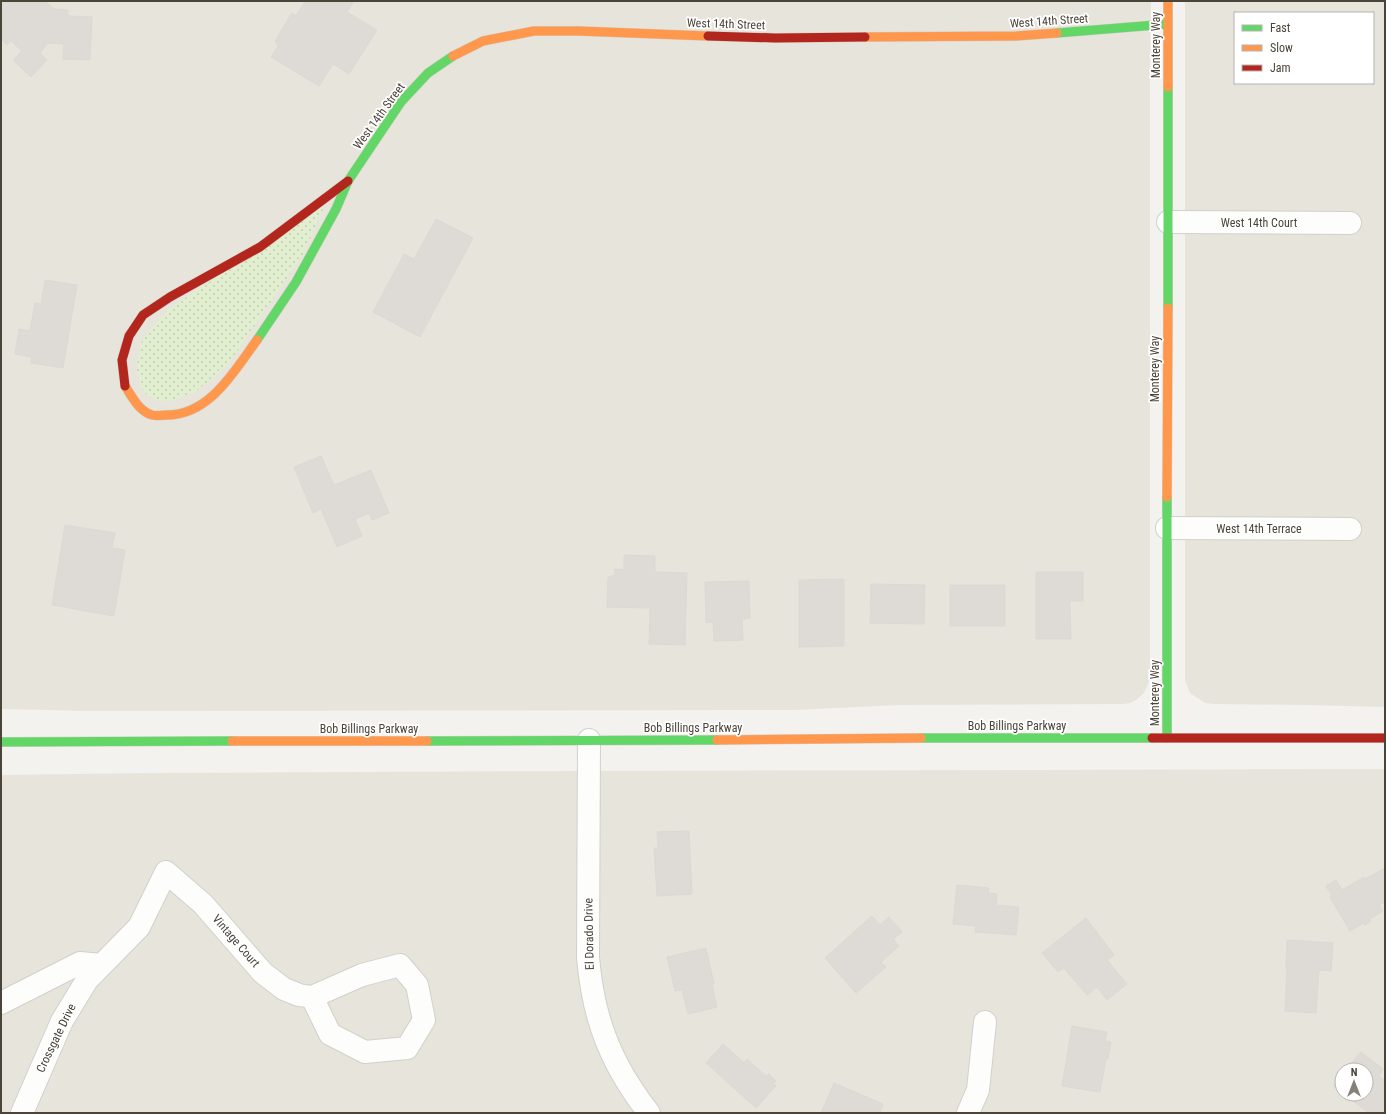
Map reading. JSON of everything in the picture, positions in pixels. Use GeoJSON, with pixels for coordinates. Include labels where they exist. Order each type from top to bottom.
{"type":"FeatureCollection","features":[{"type":"Feature","properties":{"kind":"street","name":"Monterey Way"},"geometry":{"type":"LineString","coordinates":[[1167,738],[1168,1]]}},
{"type":"Feature","properties":{"kind":"street","name":"West 14th Street"},"geometry":{"type":"LineString","coordinates":[[348,181],[260,247],[170,297],[143,315],[129,336],[122,360],[125,386],[136,404],[152,415],[175,415],[194,409],[206,402],[222,385],[268,326],[296,282],[336,209],[348,181],[401,102],[428,73],[451,57],[483,41],[534,30],[578,30],[775,38],[1016,36],[1168,24]]}},
{"type":"Feature","properties":{"kind":"street","name":"West 14th Court"},"geometry":{"type":"LineString","coordinates":[[1168,222],[1350,223]]}},
{"type":"Feature","properties":{"kind":"street","name":"West 14th Terrace"},"geometry":{"type":"LineString","coordinates":[[1167,528],[1350,529]]}},
{"type":"Feature","properties":{"kind":"street","name":"Bob Billings Parkway"},"geometry":{"type":"LineString","coordinates":[[1,742],[777,740],[921,738],[1385,738]]}},
{"type":"Feature","properties":{"kind":"street","name":"El Dorado Drive"},"geometry":{"type":"LineString","coordinates":[[589,740],[588,958],[591,985],[599,1019],[614,1059],[633,1092],[649,1113]]}},
{"type":"Feature","properties":{"kind":"street","name":"Crossgate Drive"},"geometry":{"type":"LineString","coordinates":[[22,1113],[62,1021],[87,980],[138,927],[166,872]]}},
{"type":"Feature","properties":{"kind":"street","name":"Vintage Court"},"geometry":{"type":"LineString","coordinates":[[166,872],[204,904],[263,973],[284,989],[312,997]]}},
{"type":"Feature","properties":{"kind":"street"},"geometry":{"type":"LineString","coordinates":[[1,1003],[80,963],[101,965]]}},
{"type":"Feature","properties":{"kind":"street"},"geometry":{"type":"LineString","coordinates":[[400,965],[418,985],[424,1020],[407,1048],[365,1052],[330,1034],[312,997],[362,975],[400,965]]}},
{"type":"Feature","properties":{"kind":"street"},"geometry":{"type":"LineString","coordinates":[[968,1113],[978,1090],[985,1022]]}},
{"type":"Feature","properties":{"kind":"shaded area"},"geometry":{"type":"Polygon","coordinates":[[[1,1],[1151,1],[1150,678],[1143,694],[1130,703],[1123,704],[900,705],[795,710],[90,711],[1,709],[1,1]]]}},
{"type":"Feature","properties":{"kind":"shaded area"},"geometry":{"type":"Polygon","coordinates":[[[1185,1],[1385,1],[1385,707],[1215,704],[1205,703],[1190,693],[1185,680],[1185,1]]]}},
{"type":"Feature","properties":{"kind":"shaded area"},"geometry":{"type":"Polygon","coordinates":[[[1385,769],[1385,1113],[1,1113],[1,775],[156,773],[1385,769]]]}},
{"type":"Feature","properties":{"kind":"green space"},"geometry":{"type":"Polygon","coordinates":[[[325,205],[302,256],[227,366],[195,392],[180,398],[168,401],[157,400],[148,396],[141,388],[137,370],[142,341],[169,309],[325,205]]]}},
{"type":"Feature","properties":{"kind":"building"},"geometry":{"type":"Polygon","coordinates":[[[1,1],[46,1],[54,9],[68,10],[68,16],[92,17],[90,60],[63,59],[64,44],[48,43],[40,53],[47,60],[31,77],[13,60],[22,51],[11,41],[7,45],[1,39],[1,1]]]}},
{"type":"Feature","properties":{"kind":"building"},"geometry":{"type":"Polygon","coordinates":[[[305,1],[354,1],[347,12],[377,30],[349,74],[333,64],[319,86],[271,57],[278,46],[275,41],[292,13],[296,16],[305,1]]]}},
{"type":"Feature","properties":{"kind":"building"},"geometry":{"type":"Polygon","coordinates":[[[436,219],[473,238],[420,337],[373,312],[404,254],[414,259],[436,219]]]}},
{"type":"Feature","properties":{"kind":"building"},"geometry":{"type":"Polygon","coordinates":[[[45,280],[77,285],[63,368],[31,363],[31,357],[15,354],[19,329],[30,331],[35,303],[41,304],[45,280]]]}},
{"type":"Feature","properties":{"kind":"building"},"geometry":{"type":"Polygon","coordinates":[[[321,456],[334,485],[371,470],[389,513],[372,520],[369,513],[355,519],[362,536],[337,547],[321,509],[313,513],[294,467],[321,456]]]}},
{"type":"Feature","properties":{"kind":"building"},"geometry":{"type":"Polygon","coordinates":[[[65,525],[115,533],[112,548],[125,550],[114,616],[52,605],[65,525]]]}},
{"type":"Feature","properties":{"kind":"building"},"geometry":{"type":"Polygon","coordinates":[[[624,555],[655,556],[655,572],[687,573],[685,645],[649,644],[650,608],[607,607],[608,577],[615,575],[614,569],[624,570],[624,555]]]}},
{"type":"Feature","properties":{"kind":"building"},"geometry":{"type":"Polygon","coordinates":[[[1036,572],[1083,572],[1083,601],[1070,601],[1071,639],[1036,639],[1036,572]]]}},
{"type":"Feature","properties":{"kind":"building"},"geometry":{"type":"Polygon","coordinates":[[[844,579],[844,646],[799,647],[799,580],[844,579]]]}},
{"type":"Feature","properties":{"kind":"building"},"geometry":{"type":"Polygon","coordinates":[[[749,581],[750,618],[742,619],[743,640],[714,641],[713,622],[706,623],[705,582],[749,581]]]}},
{"type":"Feature","properties":{"kind":"building"},"geometry":{"type":"Polygon","coordinates":[[[871,584],[925,585],[924,624],[870,623],[871,584]]]}},
{"type":"Feature","properties":{"kind":"building"},"geometry":{"type":"Polygon","coordinates":[[[950,585],[1005,585],[1005,626],[950,626],[950,585]]]}},
{"type":"Feature","properties":{"kind":"building"},"geometry":{"type":"Polygon","coordinates":[[[689,831],[692,894],[657,896],[654,848],[658,848],[657,832],[689,831]]]}},
{"type":"Feature","properties":{"kind":"building"},"geometry":{"type":"Polygon","coordinates":[[[1385,868],[1385,902],[1379,905],[1383,911],[1370,919],[1371,921],[1365,925],[1364,923],[1350,931],[1330,897],[1332,896],[1326,886],[1336,880],[1342,890],[1364,877],[1365,879],[1385,868]]]}},
{"type":"Feature","properties":{"kind":"building"},"geometry":{"type":"Polygon","coordinates":[[[957,885],[989,888],[988,893],[997,894],[996,905],[1019,907],[1016,935],[975,932],[976,926],[953,924],[957,885]]]}},
{"type":"Feature","properties":{"kind":"building"},"geometry":{"type":"Polygon","coordinates":[[[872,916],[880,925],[889,917],[902,932],[893,939],[899,946],[881,962],[886,967],[856,993],[825,958],[872,916]]]}},
{"type":"Feature","properties":{"kind":"building"},"geometry":{"type":"Polygon","coordinates":[[[1086,918],[1114,955],[1107,960],[1127,984],[1107,1000],[1097,987],[1087,995],[1064,968],[1058,972],[1042,953],[1086,918]]]}},
{"type":"Feature","properties":{"kind":"building"},"geometry":{"type":"Polygon","coordinates":[[[1287,940],[1333,943],[1331,971],[1319,970],[1316,1013],[1285,1011],[1287,940]]]}},
{"type":"Feature","properties":{"kind":"building"},"geometry":{"type":"Polygon","coordinates":[[[706,948],[714,984],[712,984],[717,1007],[688,1014],[682,990],[675,991],[667,957],[706,948]]]}},
{"type":"Feature","properties":{"kind":"building"},"geometry":{"type":"Polygon","coordinates":[[[1072,1026],[1107,1032],[1105,1041],[1111,1042],[1108,1059],[1106,1059],[1100,1092],[1062,1086],[1072,1026]]]}},
{"type":"Feature","properties":{"kind":"building"},"geometry":{"type":"Polygon","coordinates":[[[723,1044],[744,1063],[747,1059],[766,1076],[769,1074],[776,1081],[773,1084],[776,1086],[756,1108],[706,1063],[723,1044]]]}},
{"type":"Feature","properties":{"kind":"building"},"geometry":{"type":"Polygon","coordinates":[[[1361,1052],[1374,1062],[1353,1062],[1361,1052]]]}},
{"type":"Feature","properties":{"kind":"building"},"geometry":{"type":"Polygon","coordinates":[[[1374,1062],[1383,1069],[1379,1076],[1385,1081],[1385,1113],[1369,1113],[1355,1102],[1374,1102],[1374,1062]]]}},
{"type":"Feature","properties":{"kind":"building"},"geometry":{"type":"Polygon","coordinates":[[[834,1083],[883,1104],[880,1113],[821,1113],[834,1083]]]}},
{"type":"Feature","properties":{"kind":"traffic: fast"},"geometry":{"type":"LineString","coordinates":[[1057,33],[1168,24]]}},
{"type":"Feature","properties":{"kind":"traffic: fast"},"geometry":{"type":"LineString","coordinates":[[257,340],[296,282],[336,209],[348,181],[401,102],[428,73],[453,56]]}},
{"type":"Feature","properties":{"kind":"traffic: fast"},"geometry":{"type":"LineString","coordinates":[[1168,87],[1168,308]]}},
{"type":"Feature","properties":{"kind":"traffic: fast"},"geometry":{"type":"LineString","coordinates":[[1167,497],[1167,738]]}},
{"type":"Feature","properties":{"kind":"traffic: fast"},"geometry":{"type":"LineString","coordinates":[[921,738],[1152,738]]}},
{"type":"Feature","properties":{"kind":"traffic: fast"},"geometry":{"type":"LineString","coordinates":[[427,741],[717,740]]}},
{"type":"Feature","properties":{"kind":"traffic: fast"},"geometry":{"type":"LineString","coordinates":[[1,742],[232,741]]}},
{"type":"Feature","properties":{"kind":"traffic: slow"},"geometry":{"type":"LineString","coordinates":[[1168,1],[1168,87]]}},
{"type":"Feature","properties":{"kind":"traffic: slow"},"geometry":{"type":"LineString","coordinates":[[453,56],[483,41],[534,31],[579,31],[708,36]]}},
{"type":"Feature","properties":{"kind":"traffic: slow"},"geometry":{"type":"LineString","coordinates":[[865,37],[1016,36],[1057,33]]}},
{"type":"Feature","properties":{"kind":"traffic: slow"},"geometry":{"type":"LineString","coordinates":[[1167,497],[1168,308]]}},
{"type":"Feature","properties":{"kind":"traffic: slow"},"geometry":{"type":"LineString","coordinates":[[125,386],[136,403],[147,413],[152,415],[182,413],[196,408],[220,389],[257,340]]}},
{"type":"Feature","properties":{"kind":"traffic: slow"},"geometry":{"type":"LineString","coordinates":[[717,740],[921,738]]}},
{"type":"Feature","properties":{"kind":"traffic: slow"},"geometry":{"type":"LineString","coordinates":[[232,741],[427,741]]}},
{"type":"Feature","properties":{"kind":"traffic: jam"},"geometry":{"type":"LineString","coordinates":[[708,36],[775,38],[865,37]]}},
{"type":"Feature","properties":{"kind":"traffic: jam"},"geometry":{"type":"LineString","coordinates":[[125,386],[122,360],[129,336],[143,315],[170,297],[260,247],[348,181]]}},
{"type":"Feature","properties":{"kind":"traffic: jam"},"geometry":{"type":"LineString","coordinates":[[1152,738],[1385,738]]}}]}
